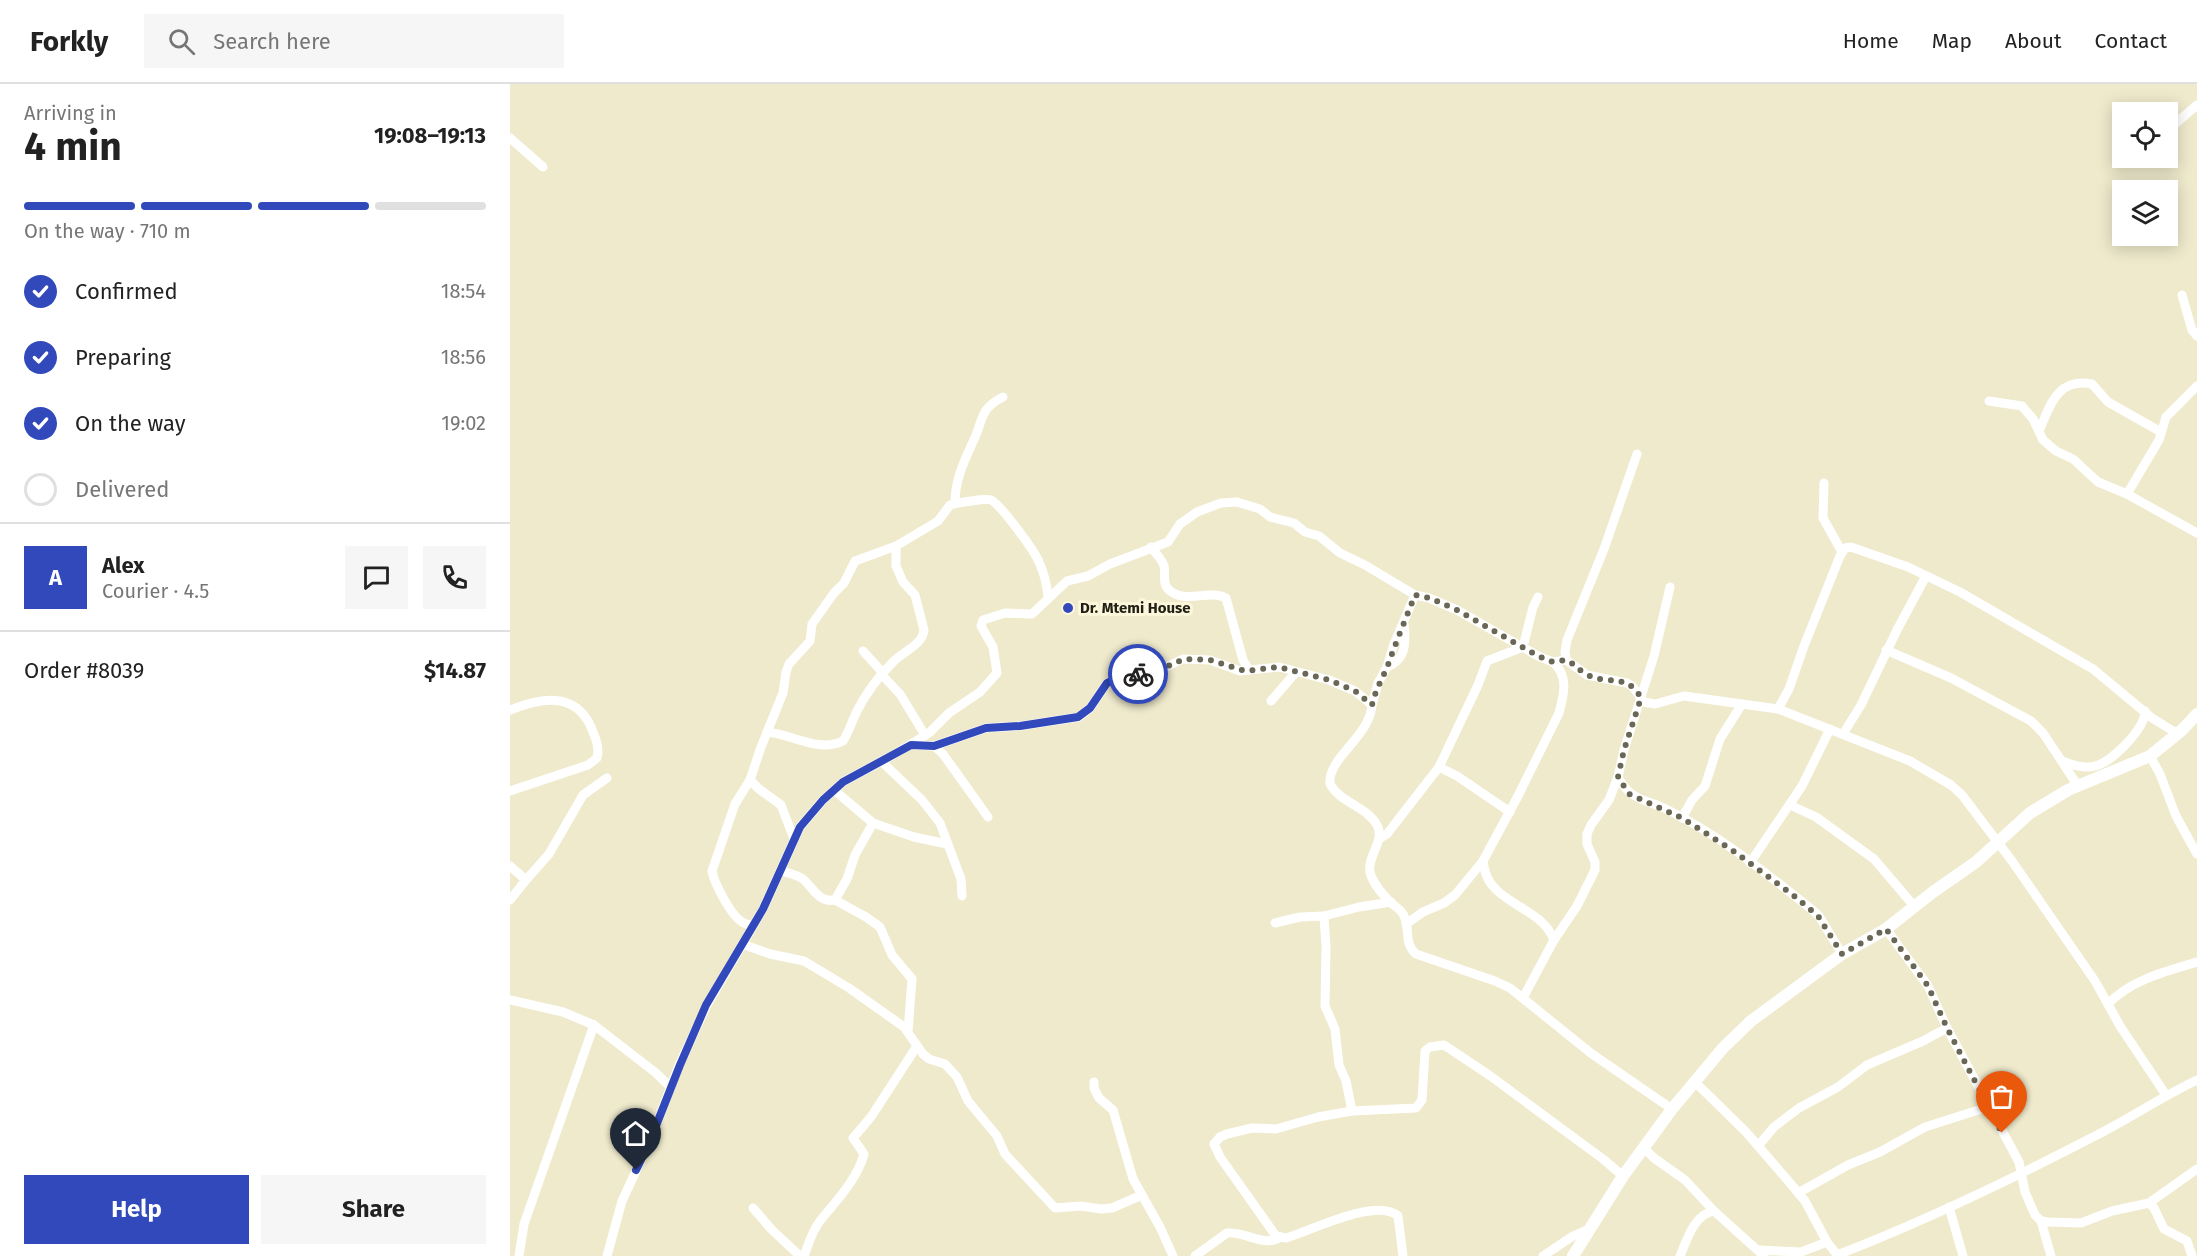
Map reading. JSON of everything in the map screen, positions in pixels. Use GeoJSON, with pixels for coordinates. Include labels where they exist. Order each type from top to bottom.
{"type":"FeatureCollection","features":[{"type":"Feature","properties":{"kind":"main road"},"geometry":{"type":"LineString","coordinates":[[1573,1256],[1623,1176],[1672,1109],[1723,1048],[1751,1021],[1842,954],[1886,929],[1998,844],[2030,813],[2078,786],[2150,756],[2178,734],[2197,714]]}},
{"type":"Feature","properties":{"kind":"street"},"geometry":{"type":"LineString","coordinates":[[2178,121],[2197,105]]}},
{"type":"Feature","properties":{"kind":"street"},"geometry":{"type":"LineString","coordinates":[[510,138],[543,167]]}},
{"type":"Feature","properties":{"kind":"street"},"geometry":{"type":"LineString","coordinates":[[2182,295],[2192,330],[2197,336]]}},
{"type":"Feature","properties":{"kind":"street"},"geometry":{"type":"LineString","coordinates":[[2039,431],[2053,399],[2072,384],[2080,383],[2092,384],[2108,402],[2161,432]]}},
{"type":"Feature","properties":{"kind":"street"},"geometry":{"type":"LineString","coordinates":[[2127,494],[2159,440],[2166,417],[2197,386]]}},
{"type":"Feature","properties":{"kind":"street"},"geometry":{"type":"LineString","coordinates":[[956,503],[955,489],[962,463],[977,434],[981,420],[988,408],[1003,397]]}},
{"type":"Feature","properties":{"kind":"street"},"geometry":{"type":"LineString","coordinates":[[1989,401],[2022,406],[2028,412],[2043,440],[2056,451],[2069,456],[2098,482],[2127,494],[2197,532]]}},
{"type":"Feature","properties":{"kind":"street"},"geometry":{"type":"LineString","coordinates":[[1566,660],[1567,640],[1604,549],[1637,454]]}},
{"type":"Feature","properties":{"kind":"street"},"geometry":{"type":"LineString","coordinates":[[1824,483],[1823,518],[1842,552]]}},
{"type":"Feature","properties":{"kind":"street"},"geometry":{"type":"LineString","coordinates":[[753,925],[743,923],[736,917],[712,871],[735,804],[750,780],[783,693],[789,664],[810,641],[812,624],[844,583],[855,561],[896,546],[939,521],[947,507],[956,503],[986,498],[996,504],[1039,562],[1047,585],[1048,597]]}},
{"type":"Feature","properties":{"kind":"street"},"geometry":{"type":"LineString","coordinates":[[607,1256],[622,1201],[706,1005],[753,925],[806,818],[843,782],[911,745],[949,713],[980,692],[997,672],[993,647],[984,633],[981,622],[1005,613],[1032,614],[1066,581],[1088,576],[1151,547],[1168,542],[1180,524],[1197,512],[1221,503],[1237,502],[1260,509],[1270,517],[1294,523],[1305,532],[1319,536],[1340,553],[1415,595],[1444,604],[1553,662],[1562,672],[1563,699],[1559,712],[1483,861],[1455,895],[1406,924]]}},
{"type":"Feature","properties":{"kind":"street"},"geometry":{"type":"LineString","coordinates":[[767,732],[780,733],[813,743],[838,744],[846,737],[862,701],[882,674],[901,655],[920,642],[924,632],[915,595],[903,582],[896,566],[896,546]]}},
{"type":"Feature","properties":{"kind":"street"},"geometry":{"type":"LineString","coordinates":[[1151,547],[1163,562],[1164,583],[1173,593],[1180,596],[1218,595],[1226,598],[1243,660],[1249,670]]}},
{"type":"Feature","properties":{"kind":"street"},"geometry":{"type":"LineString","coordinates":[[1779,709],[1790,689],[1804,646],[1842,552],[1845,548],[1851,548],[1908,567],[1960,592],[2084,663],[2154,719],[2178,734]]}},
{"type":"Feature","properties":{"kind":"street"},"geometry":{"type":"LineString","coordinates":[[1843,734],[1861,705],[1886,650],[1926,576]]}},
{"type":"Feature","properties":{"kind":"street"},"geometry":{"type":"LineString","coordinates":[[1523,998],[1595,870],[1596,862],[1587,844],[1587,834],[1612,793],[1618,777],[1624,750],[1654,656],[1670,586]]}},
{"type":"Feature","properties":{"kind":"street"},"geometry":{"type":"LineString","coordinates":[[1415,595],[1394,644],[1387,667],[1378,683],[1372,713],[1365,727],[1331,771],[1329,777],[1333,790],[1375,822],[1378,828],[1379,839],[1371,859],[1370,873],[1373,880],[1405,917],[1410,948],[1416,954],[1495,981],[1523,998],[1538,1013],[1592,1054],[1672,1109]]}},
{"type":"Feature","properties":{"kind":"street"},"geometry":{"type":"LineString","coordinates":[[1523,647],[1533,607],[1538,597]]}},
{"type":"Feature","properties":{"kind":"street"},"geometry":{"type":"LineString","coordinates":[[1379,839],[1387,834],[1439,767],[1487,661],[1523,647]]}},
{"type":"Feature","properties":{"kind":"street"},"geometry":{"type":"LineString","coordinates":[[1886,650],[1951,678],[2027,718],[2043,733],[2078,786]]}},
{"type":"Feature","properties":{"kind":"street"},"geometry":{"type":"LineString","coordinates":[[863,651],[900,694],[925,735]]}},
{"type":"Feature","properties":{"kind":"street"},"geometry":{"type":"LineString","coordinates":[[911,745],[934,746],[986,728],[1020,726],[1078,717],[1090,708],[1107,683],[1161,669],[1184,659],[1210,660],[1240,671],[1279,667],[1329,680],[1355,691],[1372,705]]}},
{"type":"Feature","properties":{"kind":"street"},"geometry":{"type":"LineString","coordinates":[[1553,662],[1566,660],[1587,675],[1627,683],[1634,687],[1644,702],[1650,704],[1684,696],[1779,709],[1910,761],[1951,785],[1962,795],[1998,844],[2108,1004],[2166,1095]]}},
{"type":"Feature","properties":{"kind":"street"},"geometry":{"type":"LineString","coordinates":[[1271,701],[1296,672]]}},
{"type":"Feature","properties":{"kind":"street"},"geometry":{"type":"LineString","coordinates":[[510,710],[543,701],[564,700],[583,712],[597,743],[598,755],[592,762],[578,769],[510,791]]}},
{"type":"Feature","properties":{"kind":"street"},"geometry":{"type":"LineString","coordinates":[[1682,818],[1692,800],[1705,786],[1720,739],[1742,704]]}},
{"type":"Feature","properties":{"kind":"street"},"geometry":{"type":"LineString","coordinates":[[2062,761],[2076,766],[2091,767],[2104,763],[2117,753],[2142,725],[2146,718],[2145,711]]}},
{"type":"Feature","properties":{"kind":"street"},"geometry":{"type":"LineString","coordinates":[[1750,863],[1790,805],[1830,729]]}},
{"type":"Feature","properties":{"kind":"street"},"geometry":{"type":"LineString","coordinates":[[934,746],[943,754],[988,817]]}},
{"type":"Feature","properties":{"kind":"street"},"geometry":{"type":"LineString","coordinates":[[2150,756],[2160,774],[2172,807],[2197,854]]}},
{"type":"Feature","properties":{"kind":"street"},"geometry":{"type":"LineString","coordinates":[[881,761],[916,794],[940,823],[961,879],[963,896]]}},
{"type":"Feature","properties":{"kind":"street"},"geometry":{"type":"LineString","coordinates":[[1439,767],[1457,776],[1510,812]]}},
{"type":"Feature","properties":{"kind":"street"},"geometry":{"type":"LineString","coordinates":[[1618,777],[1629,794]]}},
{"type":"Feature","properties":{"kind":"street"},"geometry":{"type":"LineString","coordinates":[[510,900],[549,854],[583,795],[607,778]]}},
{"type":"Feature","properties":{"kind":"street"},"geometry":{"type":"LineString","coordinates":[[750,780],[781,805],[794,839]]}},
{"type":"Feature","properties":{"kind":"street"},"geometry":{"type":"LineString","coordinates":[[834,790],[873,823],[914,837],[947,844]]}},
{"type":"Feature","properties":{"kind":"street"},"geometry":{"type":"LineString","coordinates":[[1612,793],[1629,794],[1682,818],[1750,863],[1811,909],[1842,954]]}},
{"type":"Feature","properties":{"kind":"street"},"geometry":{"type":"LineString","coordinates":[[1790,805],[1816,817],[1874,859],[1914,906]]}},
{"type":"Feature","properties":{"kind":"street"},"geometry":{"type":"LineString","coordinates":[[835,900],[847,879],[855,855],[873,823]]}},
{"type":"Feature","properties":{"kind":"street"},"geometry":{"type":"LineString","coordinates":[[1483,861],[1489,880],[1496,888],[1546,925],[1554,940]]}},
{"type":"Feature","properties":{"kind":"street"},"geometry":{"type":"LineString","coordinates":[[510,866],[526,880]]}},
{"type":"Feature","properties":{"kind":"street"},"geometry":{"type":"LineString","coordinates":[[781,870],[801,878],[812,891],[824,899],[835,900],[880,927],[892,955],[912,979],[908,1032]]}},
{"type":"Feature","properties":{"kind":"street"},"geometry":{"type":"LineString","coordinates":[[1275,923],[1300,917],[1324,916],[1391,902]]}},
{"type":"Feature","properties":{"kind":"street"},"geometry":{"type":"LineString","coordinates":[[1324,916],[1325,1006],[1335,1029],[1340,1065],[1352,1111]]}},
{"type":"Feature","properties":{"kind":"street"},"geometry":{"type":"LineString","coordinates":[[1886,929],[1928,986],[1988,1107],[2016,1154],[2031,1207],[2041,1221],[2051,1256]]}},
{"type":"Feature","properties":{"kind":"street"},"geometry":{"type":"LineString","coordinates":[[742,944],[770,954],[804,961],[849,988],[908,1032],[925,1057],[945,1064],[952,1071],[973,1108],[998,1136],[1005,1154],[1055,1208],[1081,1206],[1112,1208],[1142,1195]]}},
{"type":"Feature","properties":{"kind":"street"},"geometry":{"type":"LineString","coordinates":[[2108,1004],[2115,997],[2145,980],[2197,962]]}},
{"type":"Feature","properties":{"kind":"street"},"geometry":{"type":"LineString","coordinates":[[510,1000],[563,1012],[594,1025],[656,1073],[671,1088]]}},
{"type":"Feature","properties":{"kind":"street"},"geometry":{"type":"LineString","coordinates":[[519,1256],[524,1224],[594,1025]]}},
{"type":"Feature","properties":{"kind":"street"},"geometry":{"type":"LineString","coordinates":[[1758,1146],[1774,1127],[1798,1108],[1838,1086],[1868,1065],[1947,1028]]}},
{"type":"Feature","properties":{"kind":"street"},"geometry":{"type":"LineString","coordinates":[[1403,1256],[1398,1216],[1385,1210],[1353,1215],[1292,1236],[1280,1237],[1273,1234],[1220,1157],[1214,1144],[1216,1140],[1227,1134],[1252,1128],[1276,1129],[1307,1119],[1352,1111],[1416,1108],[1422,1100],[1425,1051],[1430,1047],[1444,1045],[1489,1075],[1623,1176]]}},
{"type":"Feature","properties":{"kind":"street"},"geometry":{"type":"LineString","coordinates":[[753,1208],[772,1230],[802,1256],[817,1225],[833,1207],[860,1167],[864,1154],[853,1138],[872,1117],[917,1046]]}},
{"type":"Feature","properties":{"kind":"street"},"geometry":{"type":"LineString","coordinates":[[1695,1082],[1758,1146],[1798,1193],[1838,1256],[1949,1208],[2022,1173],[2197,1080]]}},
{"type":"Feature","properties":{"kind":"street"},"geometry":{"type":"LineString","coordinates":[[1094,1082],[1099,1098],[1113,1110],[1133,1179],[1160,1227],[1173,1256]]}},
{"type":"Feature","properties":{"kind":"street"},"geometry":{"type":"LineString","coordinates":[[1798,1193],[1848,1165],[1881,1152],[1925,1126],[1988,1107]]}},
{"type":"Feature","properties":{"kind":"street"},"geometry":{"type":"LineString","coordinates":[[1644,1148],[1685,1180],[1714,1211],[1762,1253],[1801,1252],[1827,1242]]}},
{"type":"Feature","properties":{"kind":"street"},"geometry":{"type":"LineString","coordinates":[[2041,1221],[2081,1223],[2112,1211],[2149,1203],[2197,1169]]}},
{"type":"Feature","properties":{"kind":"street"},"geometry":{"type":"LineString","coordinates":[[2149,1203],[2154,1208],[2164,1229],[2187,1241],[2192,1256]]}},
{"type":"Feature","properties":{"kind":"street"},"geometry":{"type":"LineString","coordinates":[[1949,1208],[1963,1256]]}},
{"type":"Feature","properties":{"kind":"street"},"geometry":{"type":"LineString","coordinates":[[1680,1256],[1702,1216],[1714,1211]]}},
{"type":"Feature","properties":{"kind":"street"},"geometry":{"type":"LineString","coordinates":[[1543,1256],[1588,1229]]}},
{"type":"Feature","properties":{"kind":"street"},"geometry":{"type":"LineString","coordinates":[[1195,1256],[1227,1233],[1236,1233],[1267,1242],[1280,1237]]}},
{"type":"Feature","properties":{"kind":"way so far"},"geometry":{"type":"LineString","coordinates":[[1138,674],[1161,669],[1184,659],[1210,660],[1240,671],[1279,667],[1329,680],[1355,691],[1372,705],[1378,683],[1387,667],[1394,644],[1415,595],[1430,598],[1457,610],[1538,656],[1553,662],[1566,660],[1587,675],[1627,683],[1634,687],[1641,698],[1620,763],[1618,777],[1629,794],[1682,818],[1776,881],[1818,916],[1842,954],[1886,929],[1928,986],[1947,1028],[2002,1133]]}},
{"type":"Feature","properties":{"kind":"place","name":"Dr. Mtemi House"},"geometry":{"type":"Point","coordinates":[1068,608]}},
{"type":"Feature","properties":{"kind":"route"},"geometry":{"type":"LineString","coordinates":[[636,1170],[706,1005],[763,909],[796,832],[823,800],[843,782],[911,745],[934,746],[986,728],[1020,726],[1078,717],[1094,704],[1107,683],[1138,674]]}}]}
